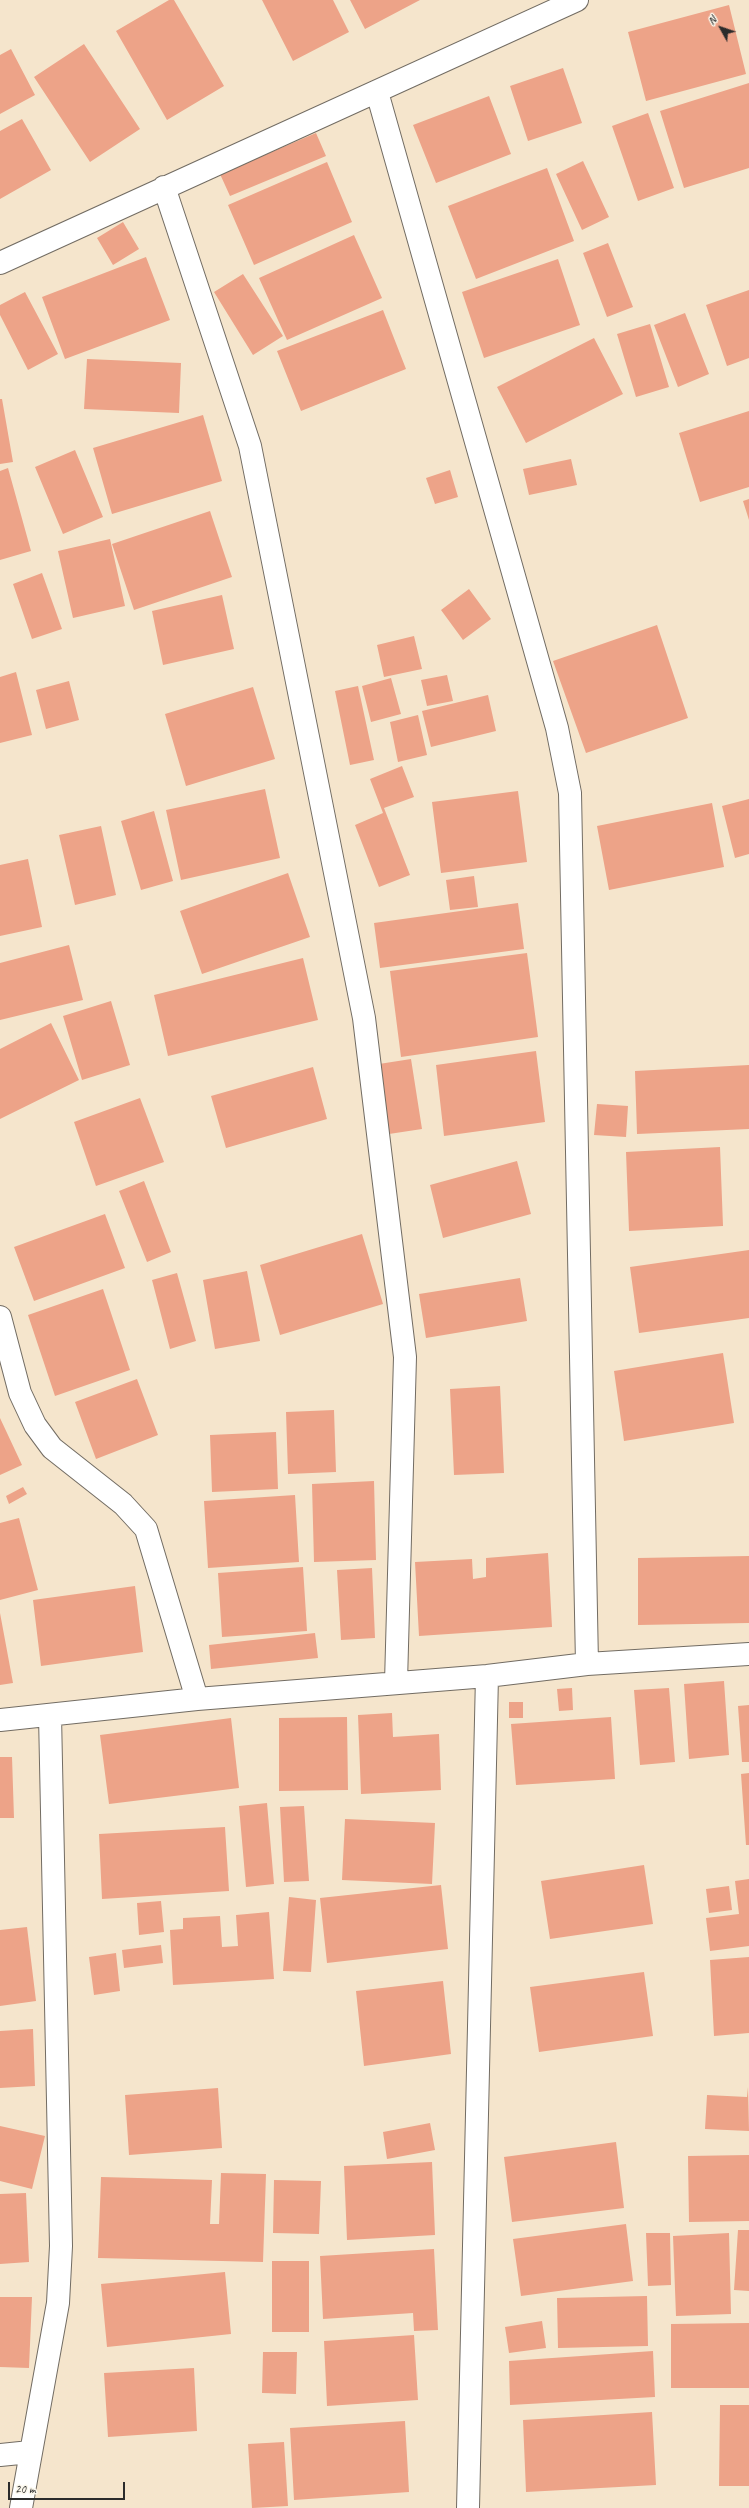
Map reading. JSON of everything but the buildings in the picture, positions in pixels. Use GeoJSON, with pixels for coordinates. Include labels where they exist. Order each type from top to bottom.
{"type":"FeatureCollection","features":[{"type":"Feature","properties":{"kind":"street"},"geometry":{"type":"LineString","coordinates":[[0,263],[577,0]]}},
{"type":"Feature","properties":{"kind":"street"},"geometry":{"type":"LineString","coordinates":[[377,92],[557,728],[570,793],[587,1664]]}},
{"type":"Feature","properties":{"kind":"street"},"geometry":{"type":"LineString","coordinates":[[164,187],[250,446],[364,1018],[405,1357],[396,1682]]}},
{"type":"Feature","properties":{"kind":"street"},"geometry":{"type":"LineString","coordinates":[[0,1317],[20,1393],[34,1425],[52,1448],[123,1504],[146,1528],[197,1699]]}},
{"type":"Feature","properties":{"kind":"street"},"geometry":{"type":"LineString","coordinates":[[0,1720],[197,1699],[396,1682],[487,1676],[587,1664],[749,1654]]}},
{"type":"Feature","properties":{"kind":"street"},"geometry":{"type":"LineString","coordinates":[[468,2508],[487,1676]]}},
{"type":"Feature","properties":{"kind":"street"},"geometry":{"type":"LineString","coordinates":[[21,2508],[58,2303],[61,2246],[50,1715]]}},
{"type":"Feature","properties":{"kind":"street"},"geometry":{"type":"LineString","coordinates":[[0,2455],[30,2452]]}}]}
